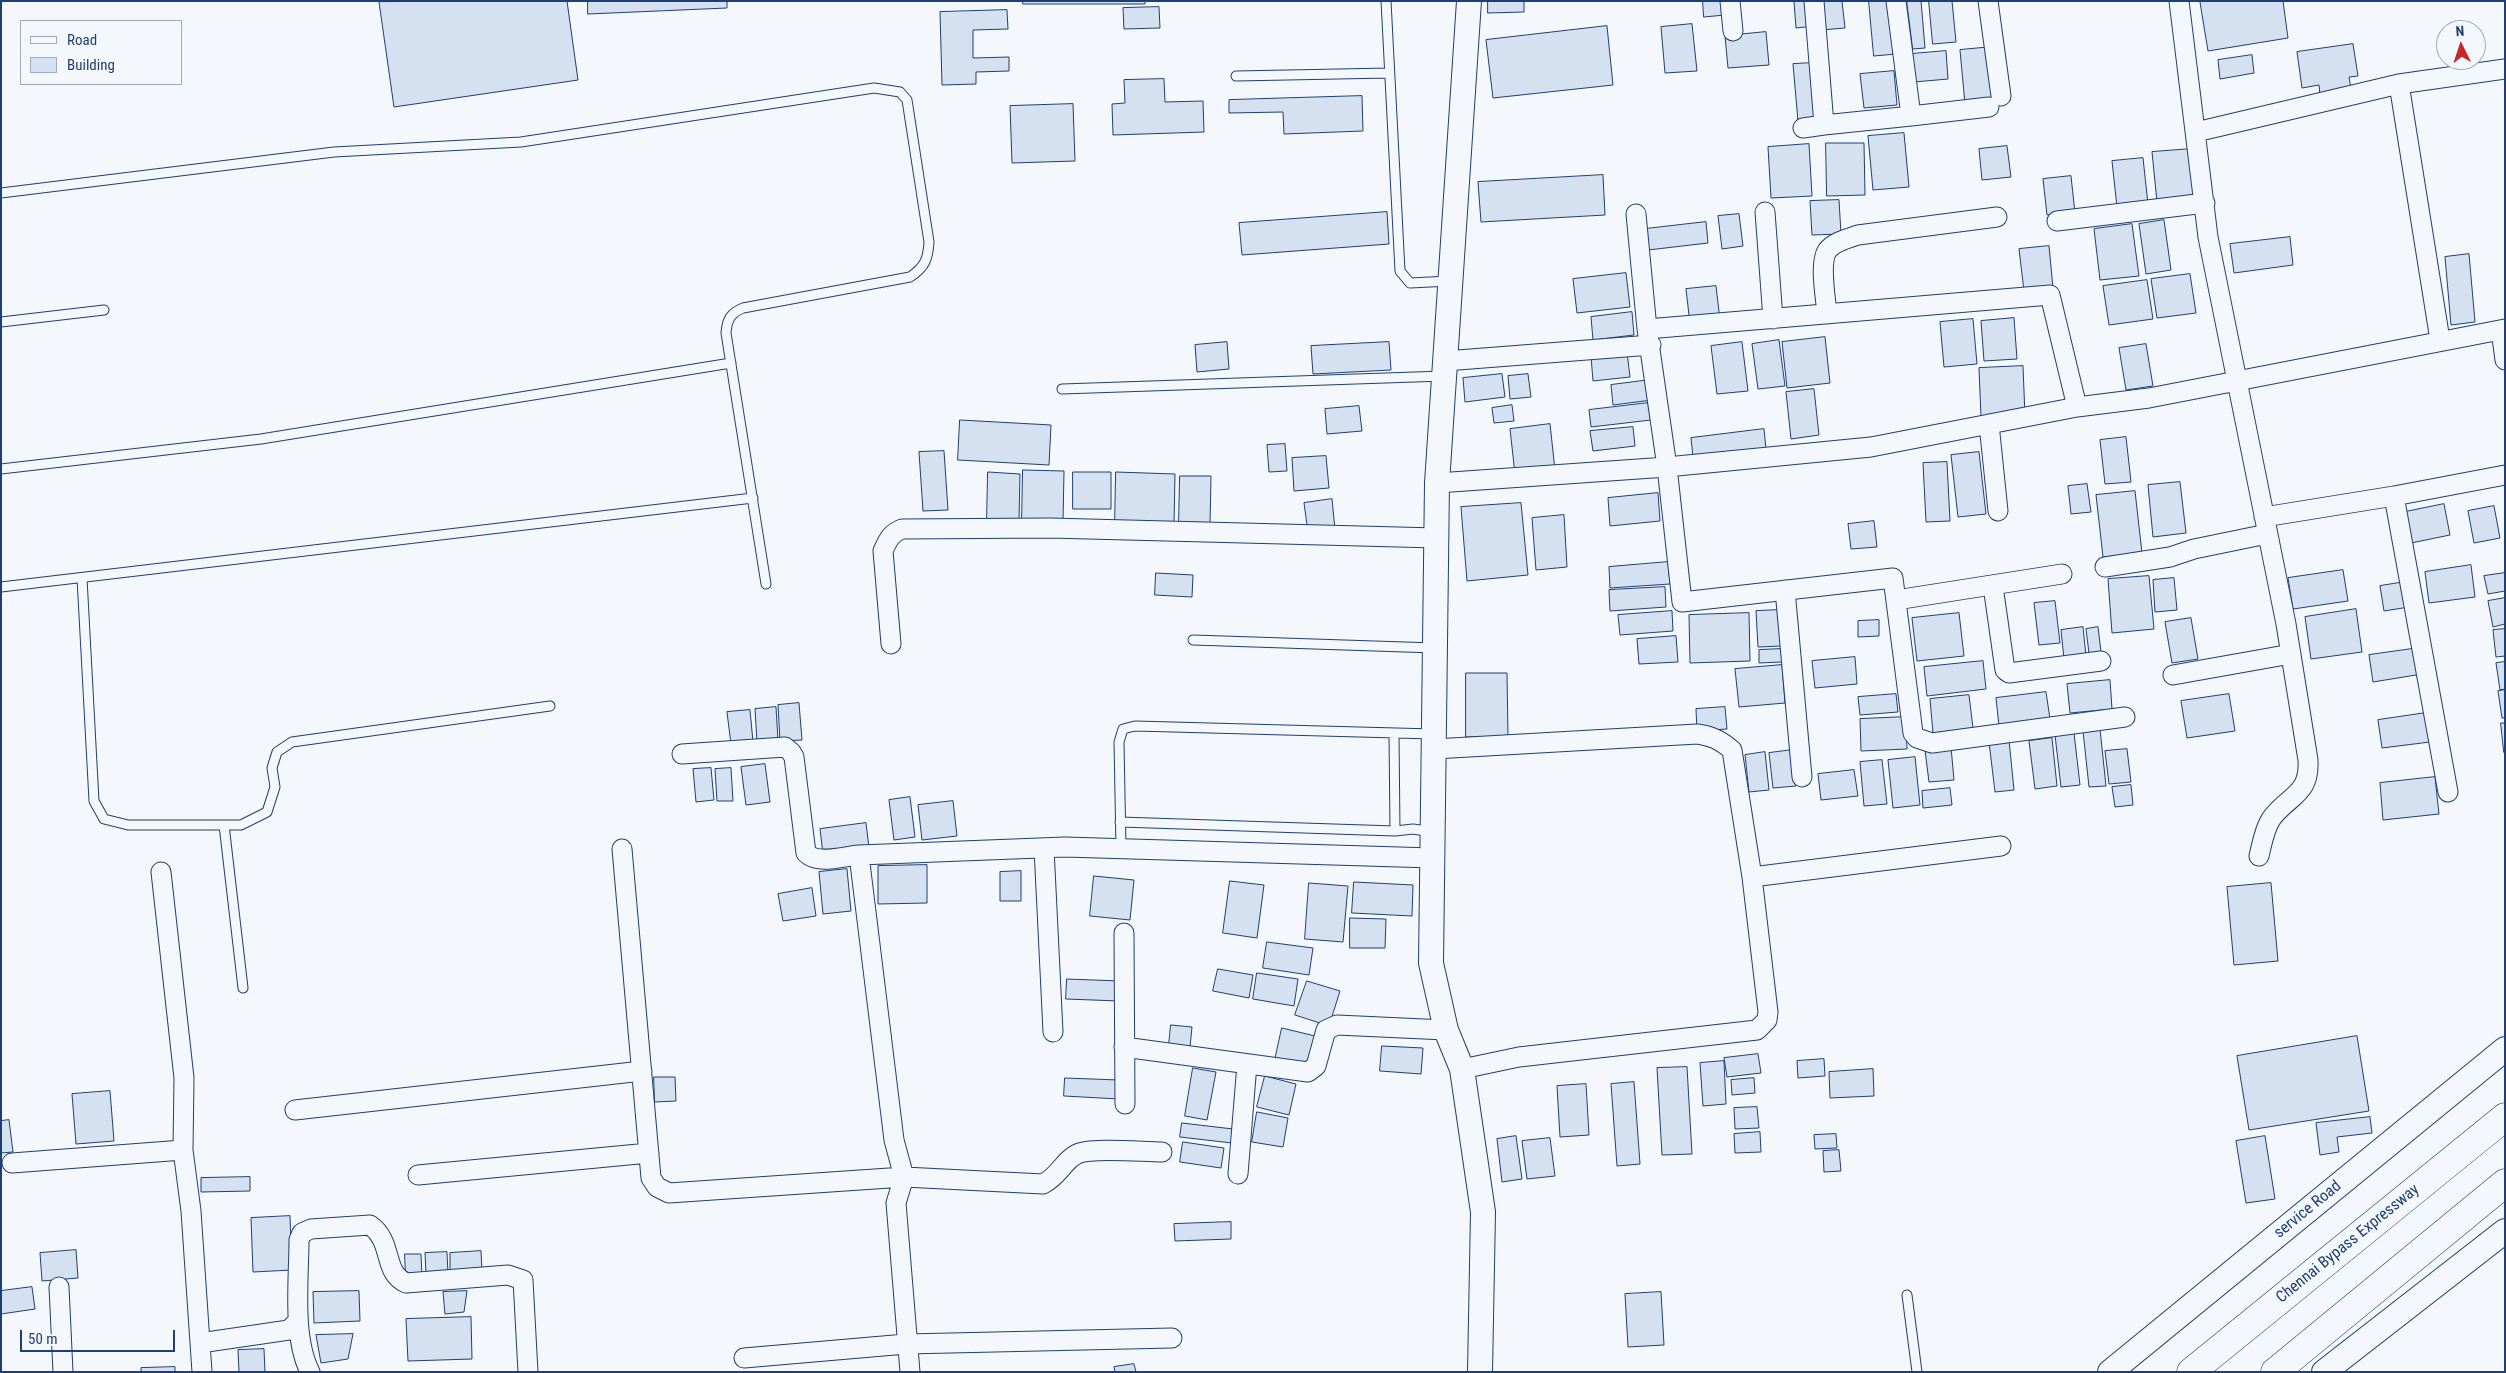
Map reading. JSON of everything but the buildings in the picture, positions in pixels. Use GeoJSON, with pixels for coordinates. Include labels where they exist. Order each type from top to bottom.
{"type":"FeatureCollection","features":[{"type":"Feature","properties":{"kind":"highway","name":"Chennai Bypass Expressway"},"geometry":{"type":"LineString","coordinates":[[2190,1372],[2505,1116]]}},
{"type":"Feature","properties":{"kind":"highway"},"geometry":{"type":"LineString","coordinates":[[2275,1372],[2505,1183]]}},
{"type":"Feature","properties":{"kind":"street"},"geometry":{"type":"LineString","coordinates":[[1469,1],[1437,483],[1432,963],[1446,1030],[1462,1069],[1483,1212],[1480,1372]]}},
{"type":"Feature","properties":{"kind":"street"},"geometry":{"type":"LineString","coordinates":[[1730,1],[1733,31]]}},
{"type":"Feature","properties":{"kind":"street"},"geometry":{"type":"LineString","coordinates":[[1814,1],[1824,125]]}},
{"type":"Feature","properties":{"kind":"street"},"geometry":{"type":"LineString","coordinates":[[1896,1],[1911,116]]}},
{"type":"Feature","properties":{"kind":"street"},"geometry":{"type":"LineString","coordinates":[[1803,128],[1911,116],[1995,102],[1988,1]]}},
{"type":"Feature","properties":{"kind":"street"},"geometry":{"type":"LineString","coordinates":[[2179,1],[2208,237],[2291,654],[2309,770],[2304,788],[2271,819],[2259,856]]}},
{"type":"Feature","properties":{"kind":"street"},"geometry":{"type":"LineString","coordinates":[[2196,132],[2399,84],[2505,69]]}},
{"type":"Feature","properties":{"kind":"street"},"geometry":{"type":"LineString","coordinates":[[2399,84],[2440,340]]}},
{"type":"Feature","properties":{"kind":"street"},"geometry":{"type":"LineString","coordinates":[[2057,221],[2204,204]]}},
{"type":"Feature","properties":{"kind":"street"},"geometry":{"type":"LineString","coordinates":[[1765,212],[1773,319]]}},
{"type":"Feature","properties":{"kind":"street"},"geometry":{"type":"LineString","coordinates":[[1636,214],[1649,337],[1668,467],[1682,602],[1893,578],[1913,733],[1917,738],[1932,743],[2125,717]]}},
{"type":"Feature","properties":{"kind":"street"},"geometry":{"type":"LineString","coordinates":[[1826,314],[1824,262],[1828,250],[1840,242],[1858,235],[1997,217]]}},
{"type":"Feature","properties":{"kind":"street"},"geometry":{"type":"LineString","coordinates":[[1445,368],[1773,319],[2050,295],[2077,407]]}},
{"type":"Feature","properties":{"kind":"street"},"geometry":{"type":"LineString","coordinates":[[1437,483],[1668,467],[1871,448],[2077,407],[2149,398],[2503,329],[2505,360]]}},
{"type":"Feature","properties":{"kind":"street"},"geometry":{"type":"LineString","coordinates":[[1989,424],[1998,511]]}},
{"type":"Feature","properties":{"kind":"street"},"geometry":{"type":"LineString","coordinates":[[2105,567],[2170,557],[2266,526],[2394,496],[2505,475]]}},
{"type":"Feature","properties":{"kind":"street"},"geometry":{"type":"LineString","coordinates":[[2394,496],[2448,792]]}},
{"type":"Feature","properties":{"kind":"street"},"geometry":{"type":"LineString","coordinates":[[891,644],[883,551],[888,538],[902,529],[1050,528],[1436,538]]}},
{"type":"Feature","properties":{"kind":"street"},"geometry":{"type":"LineString","coordinates":[[1896,600],[2062,574]]}},
{"type":"Feature","properties":{"kind":"street"},"geometry":{"type":"LineString","coordinates":[[1993,586],[2005,670],[2009,672],[2101,661]]}},
{"type":"Feature","properties":{"kind":"street"},"geometry":{"type":"LineString","coordinates":[[1785,590],[1802,777]]}},
{"type":"Feature","properties":{"kind":"street"},"geometry":{"type":"LineString","coordinates":[[2173,674],[2291,654]]}},
{"type":"Feature","properties":{"kind":"street"},"geometry":{"type":"LineString","coordinates":[[1434,742],[1697,734],[1713,736],[1732,750],[1752,877],[1768,1012],[1764,1026],[1757,1030],[1519,1057],[1462,1069]]}},
{"type":"Feature","properties":{"kind":"street"},"geometry":{"type":"LineString","coordinates":[[682,754],[785,747],[794,757],[806,853],[811,858],[818,860],[859,854],[1065,847],[1433,858]]}},
{"type":"Feature","properties":{"kind":"street"},"geometry":{"type":"LineString","coordinates":[[1752,877],[2001,846]]}},
{"type":"Feature","properties":{"kind":"street"},"geometry":{"type":"LineString","coordinates":[[1044,848],[1053,1032]]}},
{"type":"Feature","properties":{"kind":"street"},"geometry":{"type":"LineString","coordinates":[[622,849],[651,1178],[657,1188],[669,1193],[904,1177],[1043,1184],[1055,1178],[1070,1159],[1086,1151],[1162,1152]]}},
{"type":"Feature","properties":{"kind":"street"},"geometry":{"type":"LineString","coordinates":[[859,854],[894,1140],[904,1177],[896,1203],[906,1344],[910,1372]]}},
{"type":"Feature","properties":{"kind":"street"},"geometry":{"type":"LineString","coordinates":[[162,872],[184,1078],[183,1150],[191,1211],[202,1372]]}},
{"type":"Feature","properties":{"kind":"street"},"geometry":{"type":"LineString","coordinates":[[1124,933],[1125,1104]]}},
{"type":"Feature","properties":{"kind":"street"},"geometry":{"type":"LineString","coordinates":[[1124,1047],[1308,1072],[1316,1066],[1326,1030],[1337,1025],[1446,1030]]}},
{"type":"Feature","properties":{"kind":"street","name":"service Road"},"geometry":{"type":"LineString","coordinates":[[2110,1372],[2505,1049]]}},
{"type":"Feature","properties":{"kind":"street"},"geometry":{"type":"LineString","coordinates":[[1238,1174],[1248,1064]]}},
{"type":"Feature","properties":{"kind":"street"},"geometry":{"type":"LineString","coordinates":[[295,1110],[642,1072]]}},
{"type":"Feature","properties":{"kind":"street"},"geometry":{"type":"LineString","coordinates":[[12,1163],[183,1150]]}},
{"type":"Feature","properties":{"kind":"street"},"geometry":{"type":"LineString","coordinates":[[418,1175],[649,1153]]}},
{"type":"Feature","properties":{"kind":"street"},"geometry":{"type":"LineString","coordinates":[[310,1372],[306,1364],[298,1321],[299,1240],[302,1232],[311,1229],[370,1225],[383,1236],[391,1270],[398,1279],[406,1283],[508,1275],[516,1276],[522,1280],[528,1372]]}},
{"type":"Feature","properties":{"kind":"street"},"geometry":{"type":"LineString","coordinates":[[2324,1372],[2505,1231]]}},
{"type":"Feature","properties":{"kind":"street"},"geometry":{"type":"LineString","coordinates":[[59,1287],[63,1372]]}},
{"type":"Feature","properties":{"kind":"street"},"geometry":{"type":"LineString","coordinates":[[200,1343],[289,1330],[298,1321]]}},
{"type":"Feature","properties":{"kind":"street"},"geometry":{"type":"LineString","coordinates":[[744,1358],[906,1344],[1172,1338]]}},
{"type":"Feature","properties":{"kind":"lane"},"geometry":{"type":"LineString","coordinates":[[1386,1],[1400,271],[1410,283],[1451,281]]}},
{"type":"Feature","properties":{"kind":"lane"},"geometry":{"type":"LineString","coordinates":[[1236,76],[1390,73]]}},
{"type":"Feature","properties":{"kind":"lane"},"geometry":{"type":"LineString","coordinates":[[1,193],[334,152],[521,142],[874,88],[900,92],[907,100],[929,242],[928,258],[921,270],[910,277],[734,311],[729,318],[726,333],[766,584]]}},
{"type":"Feature","properties":{"kind":"lane"},"geometry":{"type":"LineString","coordinates":[[1,322],[104,310]]}},
{"type":"Feature","properties":{"kind":"lane"},"geometry":{"type":"LineString","coordinates":[[1,469],[261,439],[731,363]]}},
{"type":"Feature","properties":{"kind":"lane"},"geometry":{"type":"LineString","coordinates":[[1062,389],[1445,368]]}},
{"type":"Feature","properties":{"kind":"lane"},"geometry":{"type":"LineString","coordinates":[[1,587],[753,498]]}},
{"type":"Feature","properties":{"kind":"lane"},"geometry":{"type":"LineString","coordinates":[[82,578],[94,801],[104,819],[128,825],[241,825],[267,812],[275,787],[272,768],[277,752],[292,742],[550,706]]}},
{"type":"Feature","properties":{"kind":"lane"},"geometry":{"type":"LineString","coordinates":[[1193,640],[1435,648]]}},
{"type":"Feature","properties":{"kind":"lane"},"geometry":{"type":"LineString","coordinates":[[1121,848],[1119,742],[1123,729],[1135,726],[1394,734],[1434,742]]}},
{"type":"Feature","properties":{"kind":"lane"},"geometry":{"type":"LineString","coordinates":[[1394,734],[1394,830]]}},
{"type":"Feature","properties":{"kind":"lane"},"geometry":{"type":"LineString","coordinates":[[1120,822],[1394,830],[1413,828],[1433,832]]}},
{"type":"Feature","properties":{"kind":"lane"},"geometry":{"type":"LineString","coordinates":[[224,825],[243,988]]}},
{"type":"Feature","properties":{"kind":"lane"},"geometry":{"type":"LineString","coordinates":[[1906,1294],[1917,1372]]}}]}
